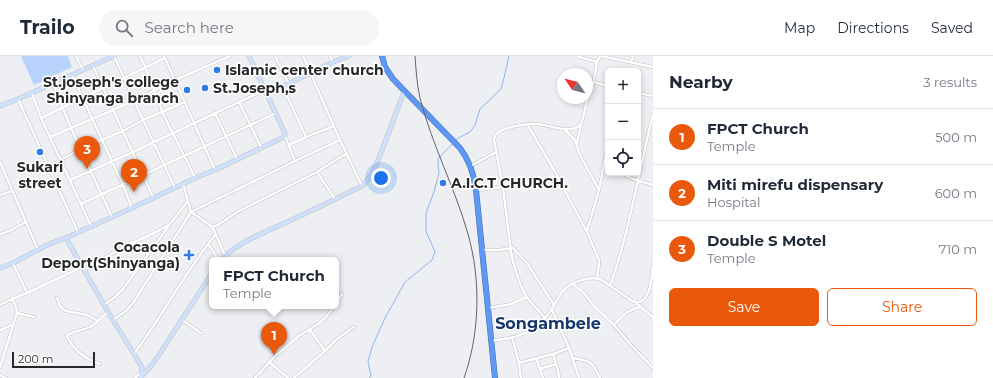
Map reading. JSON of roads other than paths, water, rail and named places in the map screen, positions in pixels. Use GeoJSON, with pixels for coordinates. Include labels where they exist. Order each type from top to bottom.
{"type":"FeatureCollection","features":[{"type":"Feature","properties":{"kind":"highway"},"geometry":{"type":"LineString","coordinates":[[382,56],[388,72],[404,92],[460,148],[467,158],[474,177],[495,378]]}},
{"type":"Feature","properties":{"kind":"street"},"geometry":{"type":"LineString","coordinates":[[76,56],[83,70]]}},
{"type":"Feature","properties":{"kind":"street"},"geometry":{"type":"LineString","coordinates":[[0,106],[114,56],[142,120],[176,188]]}},
{"type":"Feature","properties":{"kind":"street"},"geometry":{"type":"LineString","coordinates":[[140,56],[155,90],[162,111],[195,178]]}},
{"type":"Feature","properties":{"kind":"street"},"geometry":{"type":"LineString","coordinates":[[50,137],[134,101],[175,80],[230,56]]}},
{"type":"Feature","properties":{"kind":"street"},"geometry":{"type":"LineString","coordinates":[[249,56],[276,113],[296,161]]}},
{"type":"Feature","properties":{"kind":"street"},"geometry":{"type":"LineString","coordinates":[[275,56],[289,84]]}},
{"type":"Feature","properties":{"kind":"street"},"geometry":{"type":"LineString","coordinates":[[302,56],[362,186]]}},
{"type":"Feature","properties":{"kind":"street"},"geometry":{"type":"LineString","coordinates":[[330,56],[333,62]]}},
{"type":"Feature","properties":{"kind":"street"},"geometry":{"type":"LineString","coordinates":[[70,180],[239,102],[283,87],[333,62],[349,56]]}},
{"type":"Feature","properties":{"kind":"street"},"geometry":{"type":"LineString","coordinates":[[576,56],[597,62]]}},
{"type":"Feature","properties":{"kind":"street"},"geometry":{"type":"LineString","coordinates":[[576,144],[586,103],[594,82],[597,62],[601,56],[653,67]]}},
{"type":"Feature","properties":{"kind":"street"},"geometry":{"type":"LineString","coordinates":[[631,62],[633,56]]}},
{"type":"Feature","properties":{"kind":"street"},"geometry":{"type":"LineString","coordinates":[[41,118],[146,68],[165,57],[215,170]]}},
{"type":"Feature","properties":{"kind":"street"},"geometry":{"type":"LineString","coordinates":[[93,66],[154,198]]}},
{"type":"Feature","properties":{"kind":"street"},"geometry":{"type":"LineString","coordinates":[[72,75],[123,185],[132,208]]}},
{"type":"Feature","properties":{"kind":"street"},"geometry":{"type":"LineString","coordinates":[[594,82],[605,85]]}},
{"type":"Feature","properties":{"kind":"street"},"geometry":{"type":"LineString","coordinates":[[52,83],[90,171],[112,217]]}},
{"type":"Feature","properties":{"kind":"street"},"geometry":{"type":"LineString","coordinates":[[283,87],[306,137]]}},
{"type":"Feature","properties":{"kind":"street"},"geometry":{"type":"LineString","coordinates":[[183,184],[191,212],[212,227],[225,256],[259,235],[362,186],[371,176],[377,163],[404,92]]}},
{"type":"Feature","properties":{"kind":"street"},"geometry":{"type":"LineString","coordinates":[[32,93],[41,118],[91,227]]}},
{"type":"Feature","properties":{"kind":"street"},"geometry":{"type":"LineString","coordinates":[[641,94],[653,96]]}},
{"type":"Feature","properties":{"kind":"street"},"geometry":{"type":"LineString","coordinates":[[18,99],[78,232]]}},
{"type":"Feature","properties":{"kind":"street"},"geometry":{"type":"LineString","coordinates":[[60,160],[81,149],[123,131],[142,120],[185,102]]}},
{"type":"Feature","properties":{"kind":"street"},"geometry":{"type":"LineString","coordinates":[[239,102],[261,147]]}},
{"type":"Feature","properties":{"kind":"street"},"geometry":{"type":"LineString","coordinates":[[215,113],[237,159]]}},
{"type":"Feature","properties":{"kind":"street"},"geometry":{"type":"LineString","coordinates":[[81,204],[276,113]]}},
{"type":"Feature","properties":{"kind":"street"},"geometry":{"type":"LineString","coordinates":[[610,286],[623,246],[644,148],[653,115]]}},
{"type":"Feature","properties":{"kind":"street"},"geometry":{"type":"LineString","coordinates":[[527,124],[587,232],[600,264],[597,278]]}},
{"type":"Feature","properties":{"kind":"street"},"geometry":{"type":"LineString","coordinates":[[545,318],[527,297],[513,264],[494,139],[497,133],[501,130],[514,126],[539,124],[572,130],[581,124]]}},
{"type":"Feature","properties":{"kind":"street"},"geometry":{"type":"LineString","coordinates":[[289,145],[334,126]]}},
{"type":"Feature","properties":{"kind":"street"},"geometry":{"type":"LineString","coordinates":[[563,129],[573,138],[580,155],[599,190]]}},
{"type":"Feature","properties":{"kind":"street"},"geometry":{"type":"LineString","coordinates":[[0,262],[1,268],[13,263],[54,242],[91,227],[215,170],[285,135]]}},
{"type":"Feature","properties":{"kind":"street"},"geometry":{"type":"LineString","coordinates":[[113,320],[126,311],[133,303],[191,212],[340,140]]}},
{"type":"Feature","properties":{"kind":"street"},"geometry":{"type":"LineString","coordinates":[[470,166],[496,152]]}},
{"type":"Feature","properties":{"kind":"street"},"geometry":{"type":"LineString","coordinates":[[212,227],[218,225],[237,212],[317,172],[346,153]]}},
{"type":"Feature","properties":{"kind":"street"},"geometry":{"type":"LineString","coordinates":[[587,232],[599,190],[605,159]]}},
{"type":"Feature","properties":{"kind":"street"},"geometry":{"type":"LineString","coordinates":[[0,162],[38,250]]}},
{"type":"Feature","properties":{"kind":"street"},"geometry":{"type":"LineString","coordinates":[[317,172],[335,200]]}},
{"type":"Feature","properties":{"kind":"street"},"geometry":{"type":"LineString","coordinates":[[627,176],[653,185]]}},
{"type":"Feature","properties":{"kind":"street"},"geometry":{"type":"LineString","coordinates":[[476,190],[502,187]]}},
{"type":"Feature","properties":{"kind":"street"},"geometry":{"type":"LineString","coordinates":[[0,195],[12,191]]}},
{"type":"Feature","properties":{"kind":"street"},"geometry":{"type":"LineString","coordinates":[[104,305],[123,289],[188,201]]}},
{"type":"Feature","properties":{"kind":"street"},"geometry":{"type":"LineString","coordinates":[[0,234],[26,222]]}},
{"type":"Feature","properties":{"kind":"street"},"geometry":{"type":"LineString","coordinates":[[0,305],[12,298],[84,268],[170,224]]}},
{"type":"Feature","properties":{"kind":"street"},"geometry":{"type":"LineString","coordinates":[[134,354],[149,334],[188,271],[216,234]]}},
{"type":"Feature","properties":{"kind":"street"},"geometry":{"type":"LineString","coordinates":[[66,238],[108,312],[142,367],[141,376]]}},
{"type":"Feature","properties":{"kind":"street"},"geometry":{"type":"LineString","coordinates":[[208,244],[218,257]]}},
{"type":"Feature","properties":{"kind":"street"},"geometry":{"type":"LineString","coordinates":[[482,250],[499,250],[510,247]]}},
{"type":"Feature","properties":{"kind":"street"},"geometry":{"type":"LineString","coordinates":[[510,247],[527,263],[554,305]]}},
{"type":"Feature","properties":{"kind":"street"},"geometry":{"type":"LineString","coordinates":[[13,263],[27,293]]}},
{"type":"Feature","properties":{"kind":"street"},"geometry":{"type":"LineString","coordinates":[[636,302],[641,302],[646,298],[652,285],[653,264]]}},
{"type":"Feature","properties":{"kind":"street"},"geometry":{"type":"LineString","coordinates":[[492,341],[512,337],[530,331],[537,326],[552,310],[562,292],[573,284],[586,279],[597,278],[602,280],[627,298],[636,302],[653,316]]}},
{"type":"Feature","properties":{"kind":"street"},"geometry":{"type":"LineString","coordinates":[[135,378],[141,376],[151,366],[209,279]]}},
{"type":"Feature","properties":{"kind":"street"},"geometry":{"type":"LineString","coordinates":[[573,284],[584,293],[594,306],[614,325],[653,368]]}},
{"type":"Feature","properties":{"kind":"street"},"geometry":{"type":"LineString","coordinates":[[339,299],[342,294]]}},
{"type":"Feature","properties":{"kind":"street"},"geometry":{"type":"LineString","coordinates":[[488,308],[511,304],[527,297]]}},
{"type":"Feature","properties":{"kind":"street"},"geometry":{"type":"LineString","coordinates":[[0,366],[17,313],[16,306],[12,298]]}},
{"type":"Feature","properties":{"kind":"street"},"geometry":{"type":"LineString","coordinates":[[57,298],[60,306],[66,311],[87,315],[98,321]]}},
{"type":"Feature","properties":{"kind":"street"},"geometry":{"type":"LineString","coordinates":[[614,325],[625,313],[641,307]]}},
{"type":"Feature","properties":{"kind":"street"},"geometry":{"type":"LineString","coordinates":[[255,378],[289,343],[324,319],[332,309]]}},
{"type":"Feature","properties":{"kind":"street"},"geometry":{"type":"LineString","coordinates":[[552,310],[573,358],[578,378]]}},
{"type":"Feature","properties":{"kind":"street"},"geometry":{"type":"LineString","coordinates":[[100,364],[83,356],[72,345],[67,336],[70,333],[85,329],[98,321],[108,312]]}},
{"type":"Feature","properties":{"kind":"street"},"geometry":{"type":"LineString","coordinates":[[17,313],[34,317]]}},
{"type":"Feature","properties":{"kind":"street"},"geometry":{"type":"LineString","coordinates":[[182,320],[201,333]]}},
{"type":"Feature","properties":{"kind":"street"},"geometry":{"type":"LineString","coordinates":[[0,330],[13,324]]}},
{"type":"Feature","properties":{"kind":"street"},"geometry":{"type":"LineString","coordinates":[[294,378],[337,339],[354,327]]}},
{"type":"Feature","properties":{"kind":"street"},"geometry":{"type":"LineString","coordinates":[[310,330],[325,351]]}},
{"type":"Feature","properties":{"kind":"street"},"geometry":{"type":"LineString","coordinates":[[512,337],[521,378]]}},
{"type":"Feature","properties":{"kind":"street"},"geometry":{"type":"LineString","coordinates":[[518,363],[553,354],[569,348]]}},
{"type":"Feature","properties":{"kind":"street"},"geometry":{"type":"LineString","coordinates":[[553,354],[559,378]]}},
{"type":"Feature","properties":{"kind":"street"},"geometry":{"type":"LineString","coordinates":[[536,358],[543,378]]}},
{"type":"Feature","properties":{"kind":"street"},"geometry":{"type":"LineString","coordinates":[[573,358],[592,364],[600,378]]}},
{"type":"Feature","properties":{"kind":"street"},"geometry":{"type":"LineString","coordinates":[[269,362],[288,378]]}},
{"type":"Feature","properties":{"kind":"street"},"geometry":{"type":"LineString","coordinates":[[540,370],[556,364]]}},
{"type":"Feature","properties":{"kind":"street"},"geometry":{"type":"LineString","coordinates":[[142,367],[151,366]]}},
{"type":"Feature","properties":{"kind":"street"},"geometry":{"type":"LineString","coordinates":[[0,375],[6,378]]}},
{"type":"Feature","properties":{"kind":"waterway"},"geometry":{"type":"LineString","coordinates":[[455,141],[470,132],[475,125],[480,109],[501,89],[509,56]]}},
{"type":"Feature","properties":{"kind":"waterway"},"geometry":{"type":"LineString","coordinates":[[369,378],[371,376],[368,362],[372,347],[385,318],[405,282],[432,260],[435,252],[426,231],[426,213],[439,173],[438,159],[453,143]]}},
{"type":"Feature","properties":{"kind":"railway"},"geometry":{"type":"LineString","coordinates":[[415,56],[417,83],[420,98],[431,133],[463,217],[475,270],[477,288],[476,325],[464,378]]}},
{"type":"Feature","properties":{"kind":"place","name":"Islamic center church"},"geometry":{"type":"Point","coordinates":[217,70]}},
{"type":"Feature","properties":{"kind":"place","name":"St.Joseph,s"},"geometry":{"type":"Point","coordinates":[205,88]}},
{"type":"Feature","properties":{"kind":"place","name":"St.joseph's college Shinyanga branch"},"geometry":{"type":"Point","coordinates":[187,90]}},
{"type":"Feature","properties":{"kind":"place","name":"Sukari street"},"geometry":{"type":"Point","coordinates":[40,152]}},
{"type":"Feature","properties":{"kind":"place","name":"Double S Motel"},"geometry":{"type":"Point","coordinates":[87,169]}},
{"type":"Feature","properties":{"kind":"place","name":"A.I.C.T CHURCH."},"geometry":{"type":"Point","coordinates":[443,183]}},
{"type":"Feature","properties":{"kind":"place","name":"Miti mirefu dispensary"},"geometry":{"type":"Point","coordinates":[134,192]}},
{"type":"Feature","properties":{"kind":"place","name":"Cocacola Deport(Shinyanga)"},"geometry":{"type":"Point","coordinates":[189,255]}},
{"type":"Feature","properties":{"kind":"place","name":"FPCT Church"},"geometry":{"type":"Point","coordinates":[274,355]}},
{"type":"Feature","properties":{"kind":"district","name":"Songambele"},"geometry":{"type":"Point","coordinates":[548,323]}}]}
